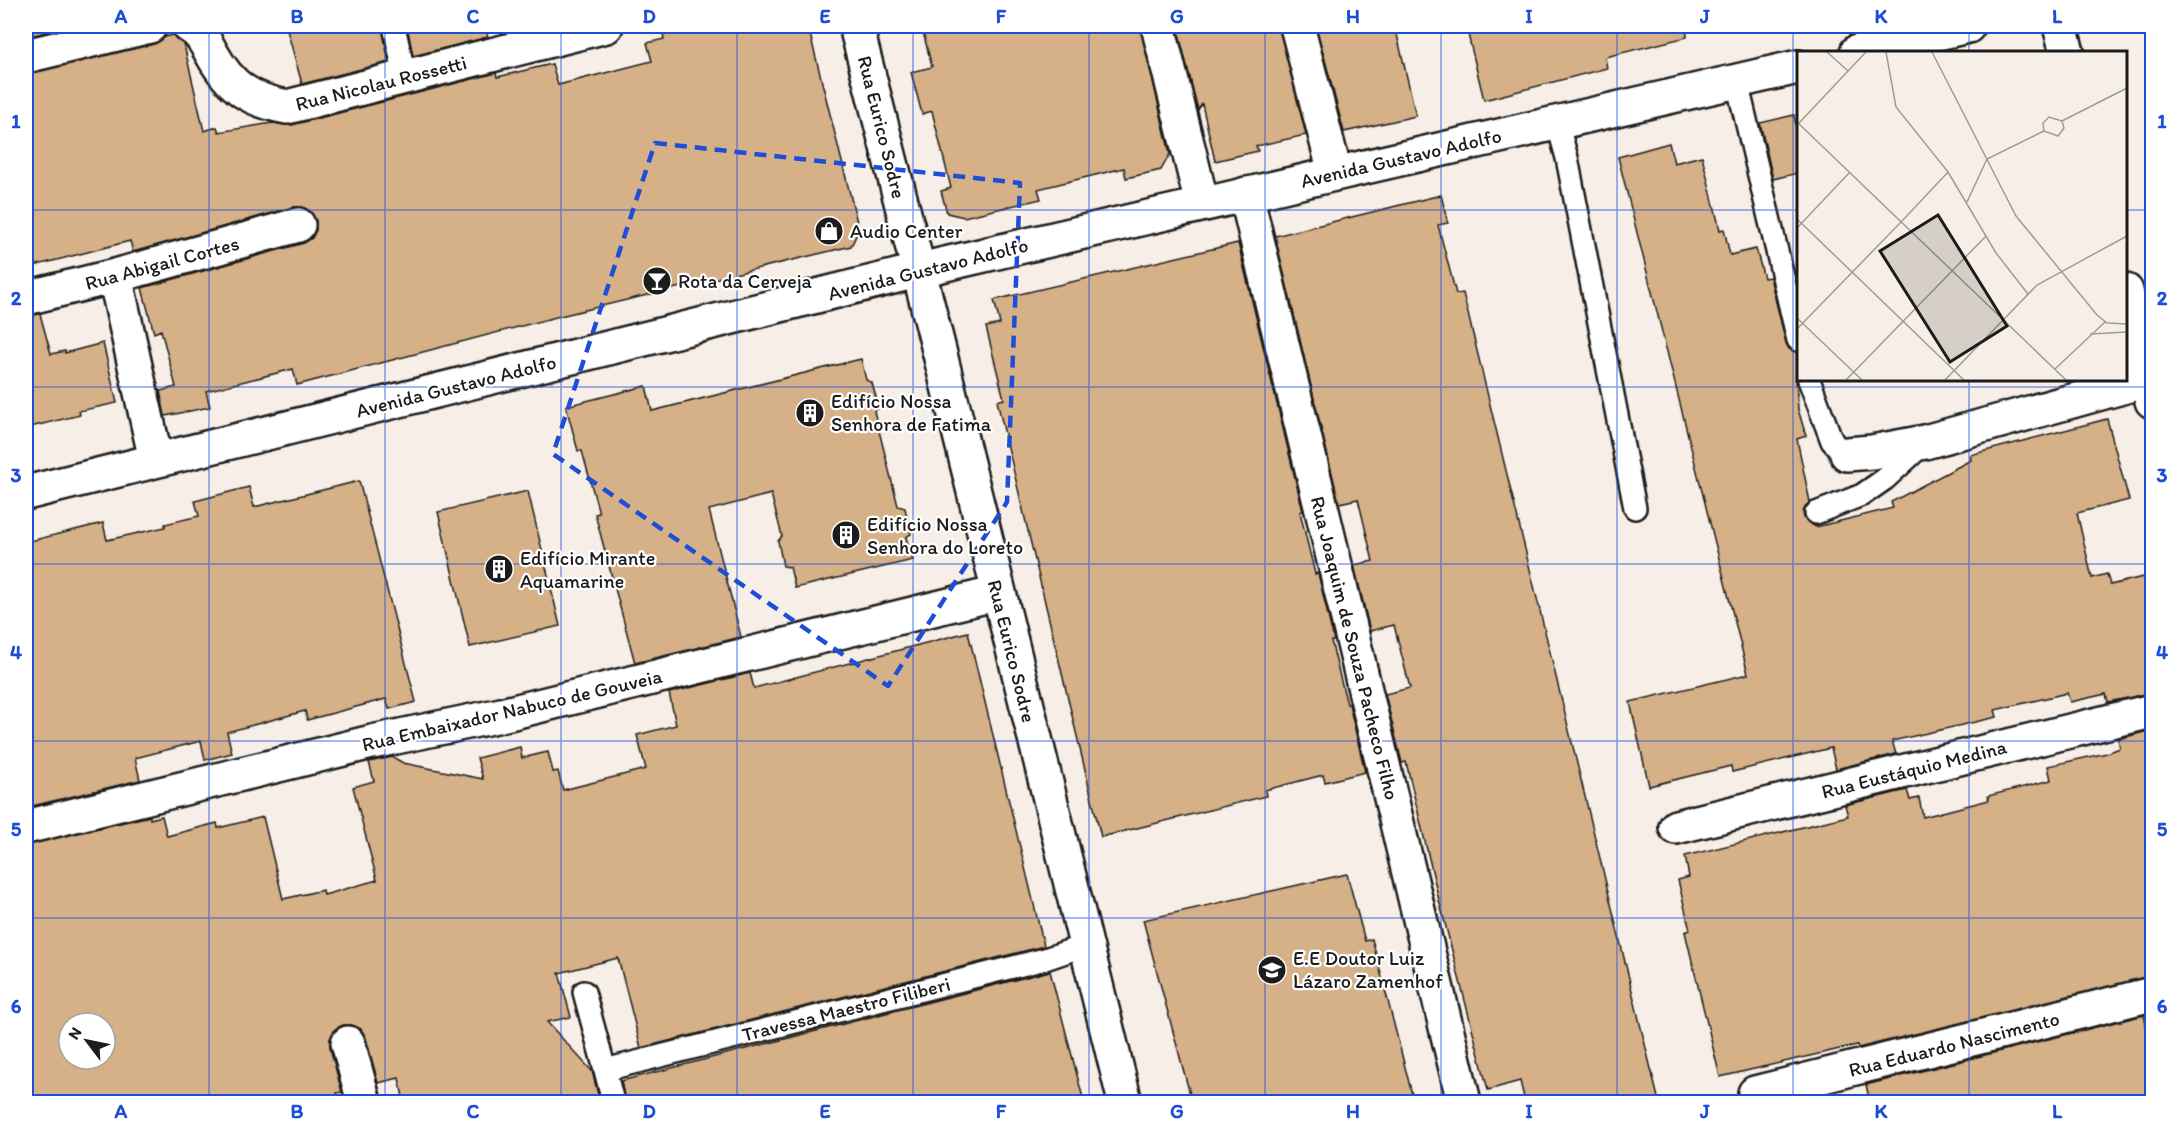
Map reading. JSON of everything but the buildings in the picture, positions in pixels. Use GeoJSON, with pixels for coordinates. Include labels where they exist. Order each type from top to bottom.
{"type":"FeatureCollection","features":[{"type":"Feature","properties":{"kind":"street"},"geometry":{"type":"LineString","coordinates":[[26,56],[150,26]]}},
{"type":"Feature","properties":{"kind":"street","name":"Rua Nicolau Rossetti"},"geometry":{"type":"LineString","coordinates":[[189,26],[203,36],[213,57],[234,85],[261,102],[287,107],[588,28]]}},
{"type":"Feature","properties":{"kind":"street","name":"Rua Eurico Sodre"},"geometry":{"type":"LineString","coordinates":[[856,26],[1125,1102]]}},
{"type":"Feature","properties":{"kind":"street"},"geometry":{"type":"LineString","coordinates":[[1158,26],[1202,204]]}},
{"type":"Feature","properties":{"kind":"street"},"geometry":{"type":"LineString","coordinates":[[1297,26],[1335,173]]}},
{"type":"Feature","properties":{"kind":"street"},"geometry":{"type":"LineString","coordinates":[[1861,51],[1968,26]]}},
{"type":"Feature","properties":{"kind":"street"},"geometry":{"type":"LineString","coordinates":[[2060,26],[2067,51]]}},
{"type":"Feature","properties":{"kind":"street","name":"Avenida Gustavo Adolfo"},"geometry":{"type":"LineString","coordinates":[[26,493],[919,271],[1797,67]]}},
{"type":"Feature","properties":{"kind":"street","name":"Rua Joaquim de Souza Pacheco Filho"},"geometry":{"type":"LineString","coordinates":[[1246,194],[1464,1102]]}},
{"type":"Feature","properties":{"kind":"street","name":"Rua Abigail Cortes"},"geometry":{"type":"LineString","coordinates":[[26,298],[115,276],[298,225]]}},
{"type":"Feature","properties":{"kind":"street"},"geometry":{"type":"LineString","coordinates":[[115,276],[156,460]]}},
{"type":"Feature","properties":{"kind":"street"},"geometry":{"type":"LineString","coordinates":[[1847,454],[1872,452],[1925,442],[2150,390],[2127,295]]}},
{"type":"Feature","properties":{"kind":"street","name":"Rua Embaixador Nabuco de Gouveia"},"geometry":{"type":"LineString","coordinates":[[26,827],[372,742],[501,715],[998,593]]}},
{"type":"Feature","properties":{"kind":"street","name":"Rua Eustáquio Medina"},"geometry":{"type":"LineString","coordinates":[[1677,827],[2152,711]]}},
{"type":"Feature","properties":{"kind":"street","name":"Rua Eduardo Nascimento"},"geometry":{"type":"LineString","coordinates":[[1755,1093],[2152,994]]}},
{"type":"Feature","properties":{"kind":"street"},"geometry":{"type":"LineString","coordinates":[[348,1043],[364,1102]]}},
{"type":"Feature","properties":{"kind":"lane"},"geometry":{"type":"LineString","coordinates":[[394,26],[405,77]]}},
{"type":"Feature","properties":{"kind":"lane"},"geometry":{"type":"LineString","coordinates":[[1737,82],[1797,336]]}},
{"type":"Feature","properties":{"kind":"lane"},"geometry":{"type":"LineString","coordinates":[[1557,122],[1567,158],[1635,508]]}},
{"type":"Feature","properties":{"kind":"lane"},"geometry":{"type":"LineString","coordinates":[[1809,381],[1834,446],[1847,454]]}},
{"type":"Feature","properties":{"kind":"lane"},"geometry":{"type":"LineString","coordinates":[[1816,513],[1862,495],[1885,479],[1925,442]]}},
{"type":"Feature","properties":{"kind":"lane","name":"Travessa Maestro Filiberi"},"geometry":{"type":"LineString","coordinates":[[605,1070],[1045,959],[1086,945]]}},
{"type":"Feature","properties":{"kind":"lane"},"geometry":{"type":"LineString","coordinates":[[584,992],[614,1102]]}},
{"type":"Feature","properties":{"kind":"highlighted area"},"geometry":{"type":"Polygon","coordinates":[[[655,143],[1020,183],[1007,502],[888,686],[553,454],[655,143]]]}},
{"type":"Feature","properties":{"kind":"place","name":"Audio Center"},"geometry":{"type":"Point","coordinates":[829,231]}},
{"type":"Feature","properties":{"kind":"place","name":"Rota da Cerveja"},"geometry":{"type":"Point","coordinates":[657,281]}},
{"type":"Feature","properties":{"kind":"place","name":"Edifício Nossa Senhora de Fatima"},"geometry":{"type":"Point","coordinates":[810,413]}},
{"type":"Feature","properties":{"kind":"place","name":"Edifício Nossa Senhora do Loreto"},"geometry":{"type":"Point","coordinates":[846,535]}},
{"type":"Feature","properties":{"kind":"place","name":"Edifício Mirante Aquamarine"},"geometry":{"type":"Point","coordinates":[499,569]}},
{"type":"Feature","properties":{"kind":"place","name":"E.E Doutor Luiz Lázaro Zamenhof"},"geometry":{"type":"Point","coordinates":[1272,970]}}]}
